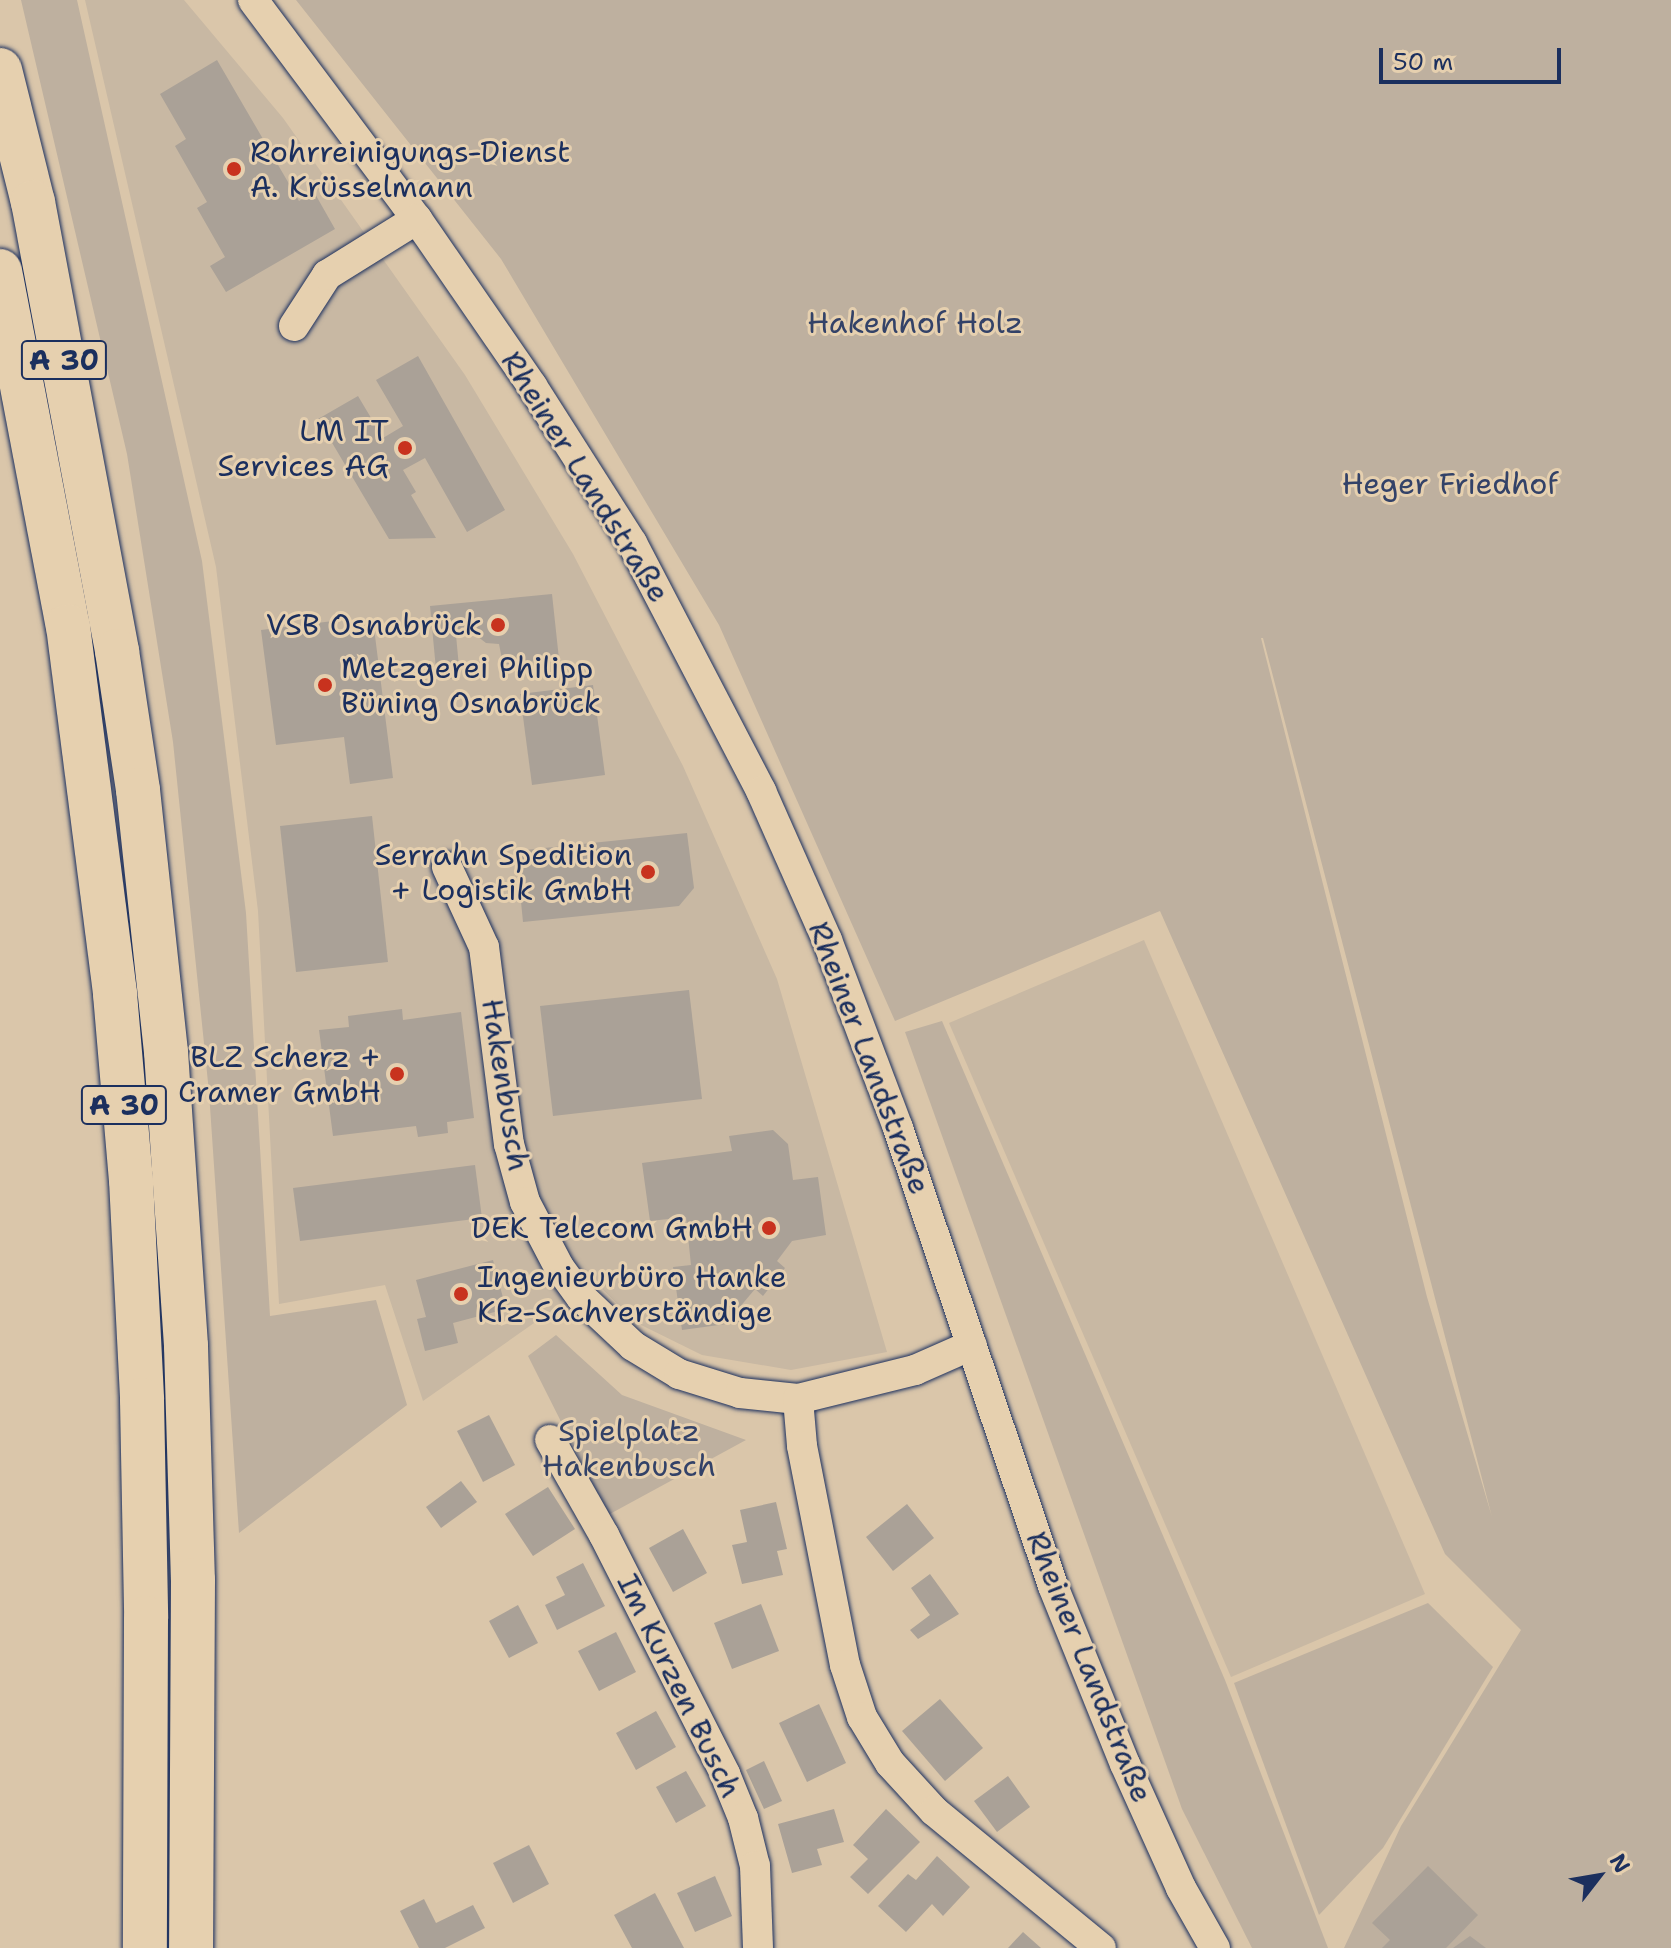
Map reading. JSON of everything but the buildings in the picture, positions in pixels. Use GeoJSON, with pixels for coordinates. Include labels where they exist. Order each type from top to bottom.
{"type":"FeatureCollection","features":[{"type":"Feature","properties":{"kind":"highway","name":"A 30"},"geometry":{"type":"LineString","coordinates":[[0,70],[33,202],[117,651],[138,790],[166,1052],[186,1346],[192,1549],[191,1948]]}},
{"type":"Feature","properties":{"kind":"highway","name":"A 30"},"geometry":{"type":"LineString","coordinates":[[0,271],[68,626],[118,1025],[131,1180],[142,1400],[146,1618],[145,1948]]}},
{"type":"Feature","properties":{"kind":"street","name":"Rheiner Landstraße"},"geometry":{"type":"LineString","coordinates":[[253,0],[417,219],[532,386],[632,543],[761,791],[832,954],[898,1128],[1006,1453],[1064,1613],[1131,1778],[1181,1888],[1215,1948]]}},
{"type":"Feature","properties":{"kind":"street"},"geometry":{"type":"LineString","coordinates":[[294,326],[327,275],[417,219]]}},
{"type":"Feature","properties":{"kind":"street","name":"Hakenbusch"},"geometry":{"type":"LineString","coordinates":[[447,867],[484,947],[509,1144],[525,1202],[559,1267],[581,1297],[633,1346],[679,1374],[740,1393],[798,1399],[915,1370],[972,1345]]}},
{"type":"Feature","properties":{"kind":"street"},"geometry":{"type":"LineString","coordinates":[[798,1399],[802,1446],[845,1665],[862,1717],[890,1763],[934,1811],[1101,1948]]}},
{"type":"Feature","properties":{"kind":"street","name":"Im Kurzen Busch"},"geometry":{"type":"LineString","coordinates":[[550,1440],[604,1535],[731,1789],[755,1866],[758,1948]]}},
{"type":"Feature","properties":{"kind":"shaded area"},"geometry":{"type":"Polygon","coordinates":[[[85,0],[184,0],[283,118],[465,375],[573,554],[683,766],[777,979],[887,1352],[791,1370],[702,1355],[637,1323],[594,1281],[423,1401],[385,1285],[279,1304],[258,911],[216,567],[85,0]]]}},
{"type":"Feature","properties":{"kind":"shaded area"},"geometry":{"type":"Polygon","coordinates":[[[1144,940],[1425,1594],[1231,1677],[949,1023],[1144,940]]]}},
{"type":"Feature","properties":{"kind":"green space"},"geometry":{"type":"Polygon","coordinates":[[[21,0],[77,0],[202,561],[246,913],[270,1316],[376,1300],[407,1405],[239,1533],[209,1092],[173,742],[127,454],[21,0]]]}},
{"type":"Feature","properties":{"kind":"green space"},"geometry":{"type":"Polygon","coordinates":[[[296,0],[1671,0],[1671,1948],[1344,1948],[1401,1826],[1521,1630],[1445,1554],[1160,911],[895,1021],[719,625],[501,259],[296,0]],[[1263,638],[1427,1297],[1492,1517],[1263,638]]]}},
{"type":"Feature","properties":{"kind":"green space"},"geometry":{"type":"Polygon","coordinates":[[[942,1021],[1225,1680],[1328,1948],[1252,1948],[1182,1809],[905,1032],[942,1021]]]}},
{"type":"Feature","properties":{"kind":"green space","name":"Spielplatz Hakenbusch"},"geometry":{"type":"Polygon","coordinates":[[[556,1335],[622,1395],[746,1440],[608,1515],[528,1356],[556,1335]]]}},
{"type":"Feature","properties":{"kind":"green space"},"geometry":{"type":"Polygon","coordinates":[[[1428,1603],[1493,1667],[1383,1848],[1319,1915],[1234,1683],[1428,1603]]]}},
{"type":"Feature","properties":{"kind":"place","name":"Rohrreinigungs-Dienst A. Krüsselmann"},"geometry":{"type":"Point","coordinates":[234,169]}},
{"type":"Feature","properties":{"kind":"place","name":"LM IT Services AG"},"geometry":{"type":"Point","coordinates":[405,448]}},
{"type":"Feature","properties":{"kind":"place","name":"VSB Osnabrück"},"geometry":{"type":"Point","coordinates":[498,625]}},
{"type":"Feature","properties":{"kind":"place","name":"Metzgerei Philipp Büning Osnabrück"},"geometry":{"type":"Point","coordinates":[325,685]}},
{"type":"Feature","properties":{"kind":"place","name":"Serrahn Spedition + Logistik GmbH"},"geometry":{"type":"Point","coordinates":[648,872]}},
{"type":"Feature","properties":{"kind":"place","name":"BLZ Scherz + Cramer GmbH"},"geometry":{"type":"Point","coordinates":[397,1074]}},
{"type":"Feature","properties":{"kind":"place","name":"DEK Telecom GmbH"},"geometry":{"type":"Point","coordinates":[769,1228]}},
{"type":"Feature","properties":{"kind":"place","name":"Ingenieurbüro Hanke Kfz-Sachverständige"},"geometry":{"type":"Point","coordinates":[461,1294]}},
{"type":"Feature","properties":{"kind":"park label","name":"Hakenhof Holz"},"geometry":{"type":"Point","coordinates":[915,323]}},
{"type":"Feature","properties":{"kind":"park label","name":"Heger Friedhof"},"geometry":{"type":"Point","coordinates":[1450,484]}}]}
